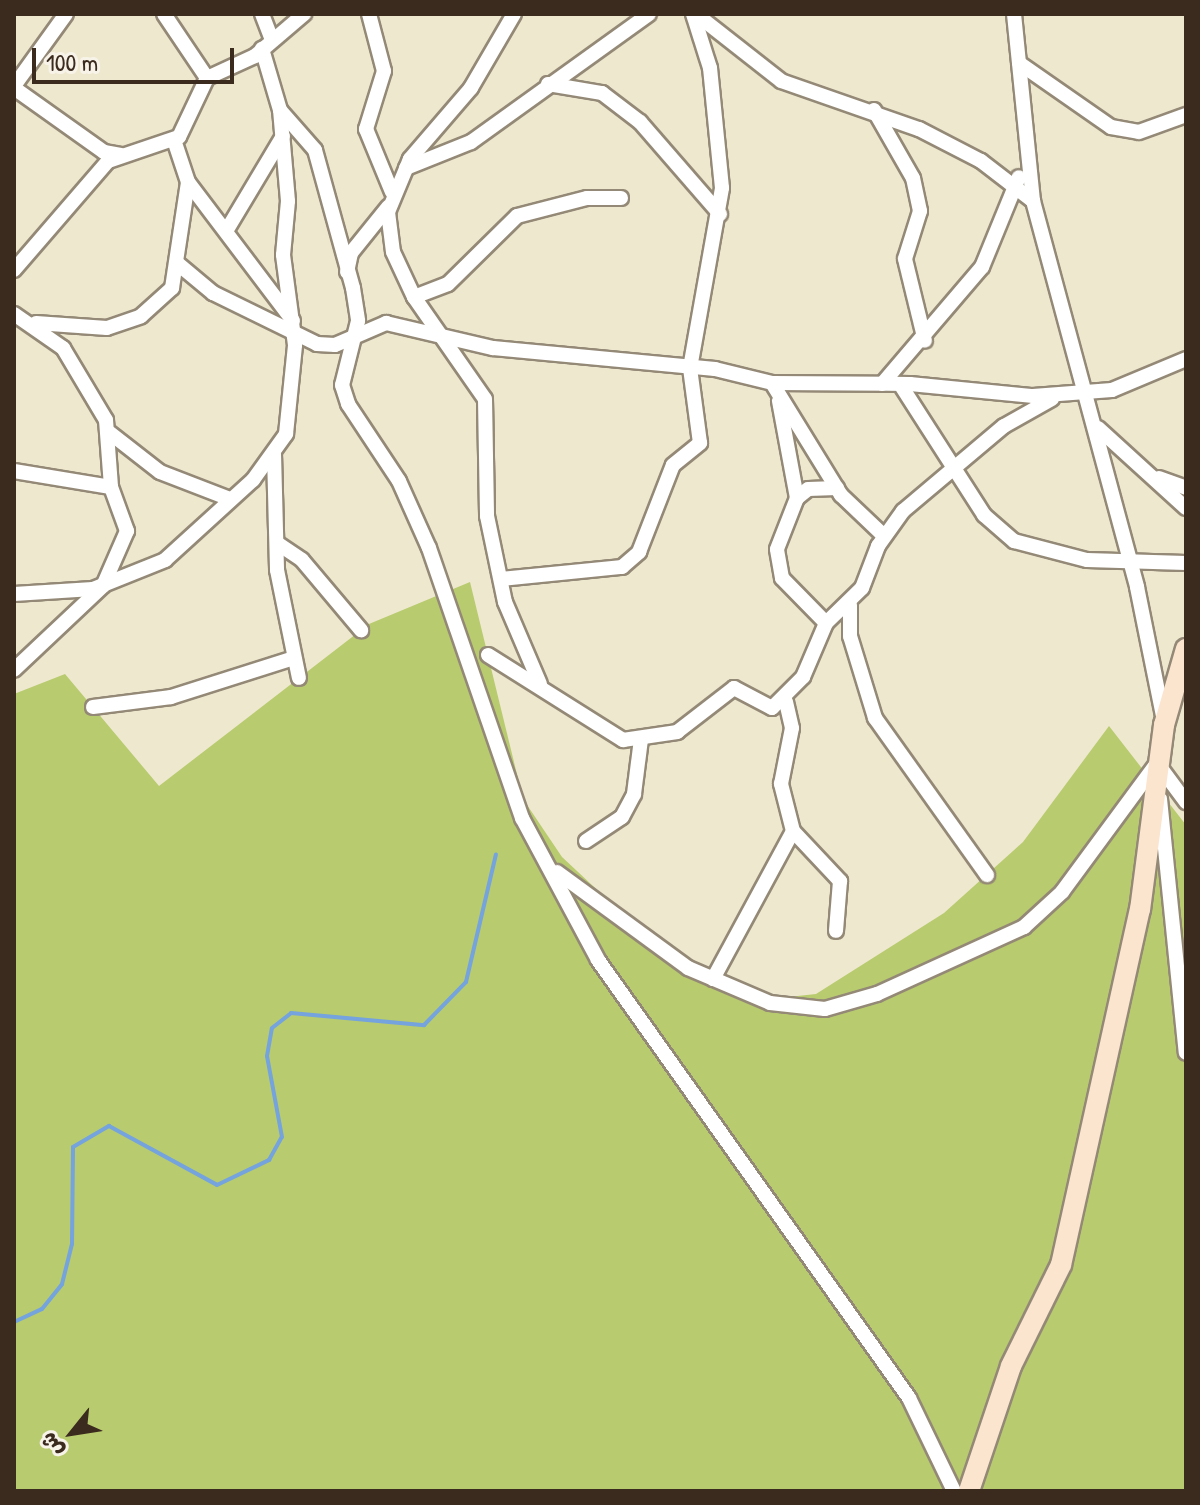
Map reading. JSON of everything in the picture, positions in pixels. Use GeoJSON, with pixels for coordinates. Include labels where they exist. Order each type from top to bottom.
{"type":"FeatureCollection","features":[{"type":"Feature","properties":{"kind":"street"},"geometry":{"type":"LineString","coordinates":[[66,14],[14,87],[104,152],[126,156]]}},
{"type":"Feature","properties":{"kind":"street"},"geometry":{"type":"LineString","coordinates":[[164,14],[207,78]]}},
{"type":"Feature","properties":{"kind":"street"},"geometry":{"type":"LineString","coordinates":[[262,14],[283,136],[283,255],[294,328],[294,400],[274,454],[277,543],[299,678]]}},
{"type":"Feature","properties":{"kind":"street"},"geometry":{"type":"LineString","coordinates":[[14,270],[90,179],[126,156],[174,140],[188,124],[207,78],[266,44],[304,14]]}},
{"type":"Feature","properties":{"kind":"street"},"geometry":{"type":"LineString","coordinates":[[369,14],[384,71],[366,129],[391,199],[393,252],[414,297],[445,336],[485,399],[487,516],[501,579],[540,684]]}},
{"type":"Feature","properties":{"kind":"street"},"geometry":{"type":"LineString","coordinates":[[347,273],[351,253],[391,199],[405,168],[471,88],[514,14]]}},
{"type":"Feature","properties":{"kind":"street"},"geometry":{"type":"LineString","coordinates":[[405,168],[471,142],[649,14]]}},
{"type":"Feature","properties":{"kind":"street"},"geometry":{"type":"LineString","coordinates":[[1014,15],[1033,201],[1131,563],[1164,725]]}},
{"type":"Feature","properties":{"kind":"street"},"geometry":{"type":"LineString","coordinates":[[691,16],[781,81],[874,110],[1017,185],[1033,201]]}},
{"type":"Feature","properties":{"kind":"street"},"geometry":{"type":"LineString","coordinates":[[501,579],[598,574],[622,567],[639,552],[673,465],[700,443],[690,368],[720,214],[719,134],[691,16]]}},
{"type":"Feature","properties":{"kind":"street"},"geometry":{"type":"LineString","coordinates":[[1019,63],[1111,127],[1139,132],[1186,115]]}},
{"type":"Feature","properties":{"kind":"street"},"geometry":{"type":"LineString","coordinates":[[548,84],[572,84],[611,100],[640,122],[720,214]]}},
{"type":"Feature","properties":{"kind":"street"},"geometry":{"type":"LineString","coordinates":[[280,110],[315,150],[347,273],[356,335],[342,385],[348,404],[399,481],[429,548],[522,818],[554,869],[598,960],[909,1398],[954,1491]]}},
{"type":"Feature","properties":{"kind":"street"},"geometry":{"type":"LineString","coordinates":[[874,110],[913,178],[920,211],[905,259],[925,341]]}},
{"type":"Feature","properties":{"kind":"street"},"geometry":{"type":"LineString","coordinates":[[228,228],[283,136]]}},
{"type":"Feature","properties":{"kind":"street"},"geometry":{"type":"LineString","coordinates":[[174,140],[188,182],[228,228],[294,328]]}},
{"type":"Feature","properties":{"kind":"street"},"geometry":{"type":"LineString","coordinates":[[882,384],[925,341],[982,267],[1028,152]]}},
{"type":"Feature","properties":{"kind":"street"},"geometry":{"type":"LineString","coordinates":[[14,314],[36,323],[107,328],[141,316],[172,288],[188,182]]}},
{"type":"Feature","properties":{"kind":"street"},"geometry":{"type":"LineString","coordinates":[[414,297],[448,284],[517,216],[587,198],[621,198]]}},
{"type":"Feature","properties":{"kind":"street"},"geometry":{"type":"LineString","coordinates":[[177,263],[213,293],[335,345],[386,323],[445,336],[690,368],[772,383],[900,384],[1060,396],[1086,395],[1186,359]]}},
{"type":"Feature","properties":{"kind":"street"},"geometry":{"type":"LineString","coordinates":[[36,323],[63,348],[110,432],[160,472],[230,499]]}},
{"type":"Feature","properties":{"kind":"street"},"geometry":{"type":"LineString","coordinates":[[1161,370],[1186,368]]}},
{"type":"Feature","properties":{"kind":"street"},"geometry":{"type":"LineString","coordinates":[[772,383],[837,488],[884,536]]}},
{"type":"Feature","properties":{"kind":"street"},"geometry":{"type":"LineString","coordinates":[[772,383],[797,498]]}},
{"type":"Feature","properties":{"kind":"street"},"geometry":{"type":"LineString","coordinates":[[900,384],[984,515],[1014,541],[1131,563],[1186,563]]}},
{"type":"Feature","properties":{"kind":"street"},"geometry":{"type":"LineString","coordinates":[[987,875],[875,718],[850,636],[850,605],[884,536],[1004,426],[1060,396]]}},
{"type":"Feature","properties":{"kind":"street"},"geometry":{"type":"LineString","coordinates":[[1095,425],[1186,508]]}},
{"type":"Feature","properties":{"kind":"street"},"geometry":{"type":"LineString","coordinates":[[14,670],[103,586],[127,531],[111,487],[110,432]]}},
{"type":"Feature","properties":{"kind":"street"},"geometry":{"type":"LineString","coordinates":[[19,596],[103,586],[165,560],[274,454]]}},
{"type":"Feature","properties":{"kind":"street"},"geometry":{"type":"LineString","coordinates":[[14,471],[111,487]]}},
{"type":"Feature","properties":{"kind":"street"},"geometry":{"type":"LineString","coordinates":[[1151,475],[1186,488]]}},
{"type":"Feature","properties":{"kind":"street"},"geometry":{"type":"LineString","coordinates":[[826,623],[782,578],[777,549],[797,498],[808,489],[837,488]]}},
{"type":"Feature","properties":{"kind":"street"},"geometry":{"type":"LineString","coordinates":[[277,543],[302,560],[361,630]]}},
{"type":"Feature","properties":{"kind":"street"},"geometry":{"type":"LineString","coordinates":[[836,931],[840,881],[793,831],[781,784],[792,728],[786,702],[826,623],[850,605]]}},
{"type":"Feature","properties":{"kind":"street"},"geometry":{"type":"LineString","coordinates":[[488,655],[540,684],[599,729],[641,739],[677,732],[734,688],[756,705],[786,702]]}},
{"type":"Feature","properties":{"kind":"street"},"geometry":{"type":"LineString","coordinates":[[93,707],[171,697],[294,658]]}},
{"type":"Feature","properties":{"kind":"street"},"geometry":{"type":"LineString","coordinates":[[969,1491],[1011,1366],[1061,1265],[1140,910],[1158,790],[1164,725],[1185,659]]}},
{"type":"Feature","properties":{"kind":"street"},"geometry":{"type":"LineString","coordinates":[[586,841],[622,817],[634,794],[641,739]]}},
{"type":"Feature","properties":{"kind":"street"},"geometry":{"type":"LineString","coordinates":[[554,869],[632,932],[713,979],[770,1003],[825,1009],[877,994],[1024,927],[1062,892],[1160,763]]}},
{"type":"Feature","properties":{"kind":"street"},"geometry":{"type":"LineString","coordinates":[[1160,763],[1186,802]]}},
{"type":"Feature","properties":{"kind":"street"},"geometry":{"type":"LineString","coordinates":[[1158,790],[1186,1053]]}},
{"type":"Feature","properties":{"kind":"street"},"geometry":{"type":"LineString","coordinates":[[713,979],[793,831]]}},
{"type":"Feature","properties":{"kind":"green space"},"geometry":{"type":"Polygon","coordinates":[[[470,582],[523,799],[562,857],[656,945],[770,999],[816,994],[944,913],[1023,842],[1109,726],[1186,825],[1186,1491],[14,1491],[14,694],[65,674],[159,786],[369,624],[470,582]]]}},
{"type":"Feature","properties":{"kind":"waterway"},"geometry":{"type":"LineString","coordinates":[[14,1322],[42,1309],[62,1284],[72,1244],[73,1147],[109,1126],[217,1185],[269,1160],[282,1137],[267,1056],[272,1028],[291,1013],[424,1025],[466,982],[496,854]]}}]}
